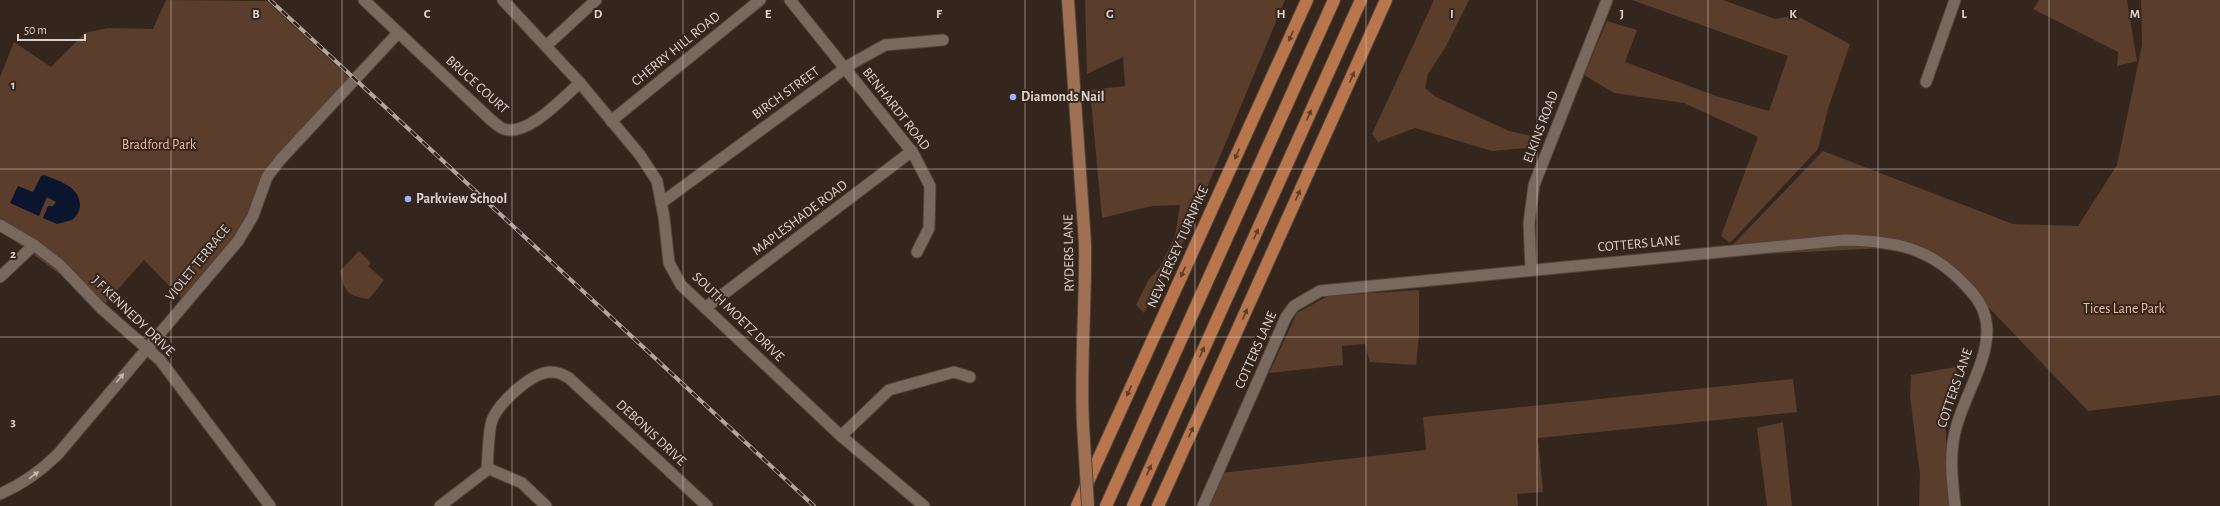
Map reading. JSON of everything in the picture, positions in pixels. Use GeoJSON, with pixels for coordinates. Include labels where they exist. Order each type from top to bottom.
{"type":"FeatureCollection","features":[{"type":"Feature","properties":{"kind":"highway","name":"NEW JERSEY TURNPIKE"},"geometry":{"type":"LineString","coordinates":[[1077,506],[1307,0]]}},
{"type":"Feature","properties":{"kind":"highway"},"geometry":{"type":"LineString","coordinates":[[1106,506],[1334,0]]}},
{"type":"Feature","properties":{"kind":"highway"},"geometry":{"type":"LineString","coordinates":[[1133,506],[1361,0]]}},
{"type":"Feature","properties":{"kind":"highway"},"geometry":{"type":"LineString","coordinates":[[1158,506],[1386,0]]}},
{"type":"Feature","properties":{"kind":"main road","name":"RYDERS LANE"},"geometry":{"type":"LineString","coordinates":[[1068,0],[1086,243],[1086,281],[1082,368],[1083,425],[1088,506]]}},
{"type":"Feature","properties":{"kind":"street","name":"BRUCE COURT"},"geometry":{"type":"LineString","coordinates":[[364,0],[492,120],[504,129],[518,130],[531,125],[580,83]]}},
{"type":"Feature","properties":{"kind":"street","name":"SOUTH MOETZ DRIVE"},"geometry":{"type":"LineString","coordinates":[[503,0],[580,83],[640,155],[657,181],[669,263],[681,285],[841,436],[924,506]]}},
{"type":"Feature","properties":{"kind":"street"},"geometry":{"type":"LineString","coordinates":[[546,46],[596,0]]}},
{"type":"Feature","properties":{"kind":"street","name":"CHERRY HILL ROAD"},"geometry":{"type":"LineString","coordinates":[[611,121],[760,0]]}},
{"type":"Feature","properties":{"kind":"street","name":"BENHARDT ROAD"},"geometry":{"type":"LineString","coordinates":[[790,0],[912,151],[930,186],[929,228],[917,252]]}},
{"type":"Feature","properties":{"kind":"street","name":"ELKINS ROAD"},"geometry":{"type":"LineString","coordinates":[[1531,270],[1530,223],[1534,186],[1606,0]]}},
{"type":"Feature","properties":{"kind":"street"},"geometry":{"type":"LineString","coordinates":[[1926,82],[1955,0]]}},
{"type":"Feature","properties":{"kind":"street","name":"VIOLET TERRACE"},"geometry":{"type":"LineString","coordinates":[[0,494],[22,484],[42,470],[58,454],[146,347],[238,241],[253,216],[267,177],[280,160],[398,33]]}},
{"type":"Feature","properties":{"kind":"street","name":"BIRCH STREET"},"geometry":{"type":"LineString","coordinates":[[661,203],[845,68],[885,45],[943,40]]}},
{"type":"Feature","properties":{"kind":"street","name":"MAPLESHADE ROAD"},"geometry":{"type":"LineString","coordinates":[[706,308],[912,151]]}},
{"type":"Feature","properties":{"kind":"street","name":"J F KENNEDY DRIVE"},"geometry":{"type":"LineString","coordinates":[[0,225],[34,245],[60,265],[101,308],[160,360],[270,506]]}},
{"type":"Feature","properties":{"kind":"street","name":"COTTERS LANE"},"geometry":{"type":"LineString","coordinates":[[1203,506],[1286,317],[1294,306],[1320,291],[1844,240],[1875,240],[1912,248],[1929,256],[1948,267],[1976,296],[1984,311],[1987,330],[1984,353],[1956,428],[1951,452],[1955,506]]}},
{"type":"Feature","properties":{"kind":"street"},"geometry":{"type":"LineString","coordinates":[[0,277],[34,245]]}},
{"type":"Feature","properties":{"kind":"street","name":"DEBONIS DRIVE"},"geometry":{"type":"LineString","coordinates":[[487,468],[492,419],[512,394],[542,373],[560,372],[574,382],[708,506]]}},
{"type":"Feature","properties":{"kind":"street"},"geometry":{"type":"LineString","coordinates":[[841,436],[889,390],[954,372],[970,377]]}},
{"type":"Feature","properties":{"kind":"street"},"geometry":{"type":"LineString","coordinates":[[440,506],[487,468],[522,483],[546,506]]}},
{"type":"Feature","properties":{"kind":"green space","name":"Bradford Park"},"geometry":{"type":"Polygon","coordinates":[[[166,0],[267,1],[356,84],[272,175],[245,239],[188,305],[144,260],[103,306],[0,230],[0,77],[14,42],[51,67],[85,33],[108,28],[153,29],[166,0]]]}},
{"type":"Feature","properties":{"kind":"green space"},"geometry":{"type":"Polygon","coordinates":[[[1085,0],[1285,0],[1189,231],[1144,313],[1136,305],[1149,279],[1160,267],[1175,236],[1180,205],[1152,206],[1102,218],[1090,90],[1125,86],[1123,57],[1087,74],[1085,0]]]}},
{"type":"Feature","properties":{"kind":"green space"},"geometry":{"type":"Polygon","coordinates":[[[1434,0],[1469,0],[1445,48],[1428,74],[1425,88],[1436,97],[1509,131],[1542,138],[1537,147],[1492,151],[1415,128],[1378,142],[1372,134],[1434,0]]]}},
{"type":"Feature","properties":{"kind":"green space"},"geometry":{"type":"Polygon","coordinates":[[[1632,0],[1723,0],[1775,19],[1795,15],[1850,44],[1828,109],[1818,149],[1730,243],[1721,236],[1758,137],[1684,103],[1614,93],[1584,75],[1607,21],[1637,30],[1625,62],[1716,96],[1769,111],[1788,56],[1632,0]]]}},
{"type":"Feature","properties":{"kind":"green space"},"geometry":{"type":"Polygon","coordinates":[[[2039,0],[2127,0],[2137,61],[2117,66],[2118,52],[2033,9],[2039,0]]]}},
{"type":"Feature","properties":{"kind":"green space","name":"Tices Lane Park"},"geometry":{"type":"Polygon","coordinates":[[[2141,0],[2220,0],[2220,395],[2088,411],[1967,285],[1905,247],[1722,256],[1823,151],[2013,224],[2078,226],[2117,165],[2142,45],[2141,0]]]}},
{"type":"Feature","properties":{"kind":"green space"},"geometry":{"type":"Polygon","coordinates":[[[359,251],[371,263],[368,266],[384,280],[369,299],[356,296],[348,292],[343,284],[340,271],[359,251]]]}},
{"type":"Feature","properties":{"kind":"green space"},"geometry":{"type":"Polygon","coordinates":[[[1419,290],[1419,336],[1416,365],[1370,362],[1365,344],[1342,346],[1343,365],[1269,373],[1297,313],[1328,296],[1419,290]]]}},
{"type":"Feature","properties":{"kind":"green space"},"geometry":{"type":"Polygon","coordinates":[[[1955,367],[1962,384],[1944,403],[1950,506],[1919,506],[1920,475],[1910,396],[1911,375],[1955,367]]]}},
{"type":"Feature","properties":{"kind":"green space"},"geometry":{"type":"Polygon","coordinates":[[[1793,379],[1797,412],[1538,438],[1543,492],[1517,494],[1518,506],[1205,506],[1220,473],[1426,450],[1423,417],[1793,379]]]}},
{"type":"Feature","properties":{"kind":"green space"},"geometry":{"type":"Polygon","coordinates":[[[1783,422],[1792,506],[1767,506],[1757,428],[1783,422]]]}},
{"type":"Feature","properties":{"kind":"water"},"geometry":{"type":"Polygon","coordinates":[[[44,175],[61,182],[76,192],[80,207],[78,213],[72,220],[57,224],[43,218],[48,206],[53,206],[56,202],[47,197],[39,216],[10,203],[18,186],[33,192],[41,176],[44,175]]]}},
{"type":"Feature","properties":{"kind":"railway"},"geometry":{"type":"LineString","coordinates":[[270,0],[814,506]]}},
{"type":"Feature","properties":{"kind":"place","name":"Diamonds Nail"},"geometry":{"type":"Point","coordinates":[1013,97]}},
{"type":"Feature","properties":{"kind":"place","name":"Parkview School"},"geometry":{"type":"Point","coordinates":[408,199]}}]}
